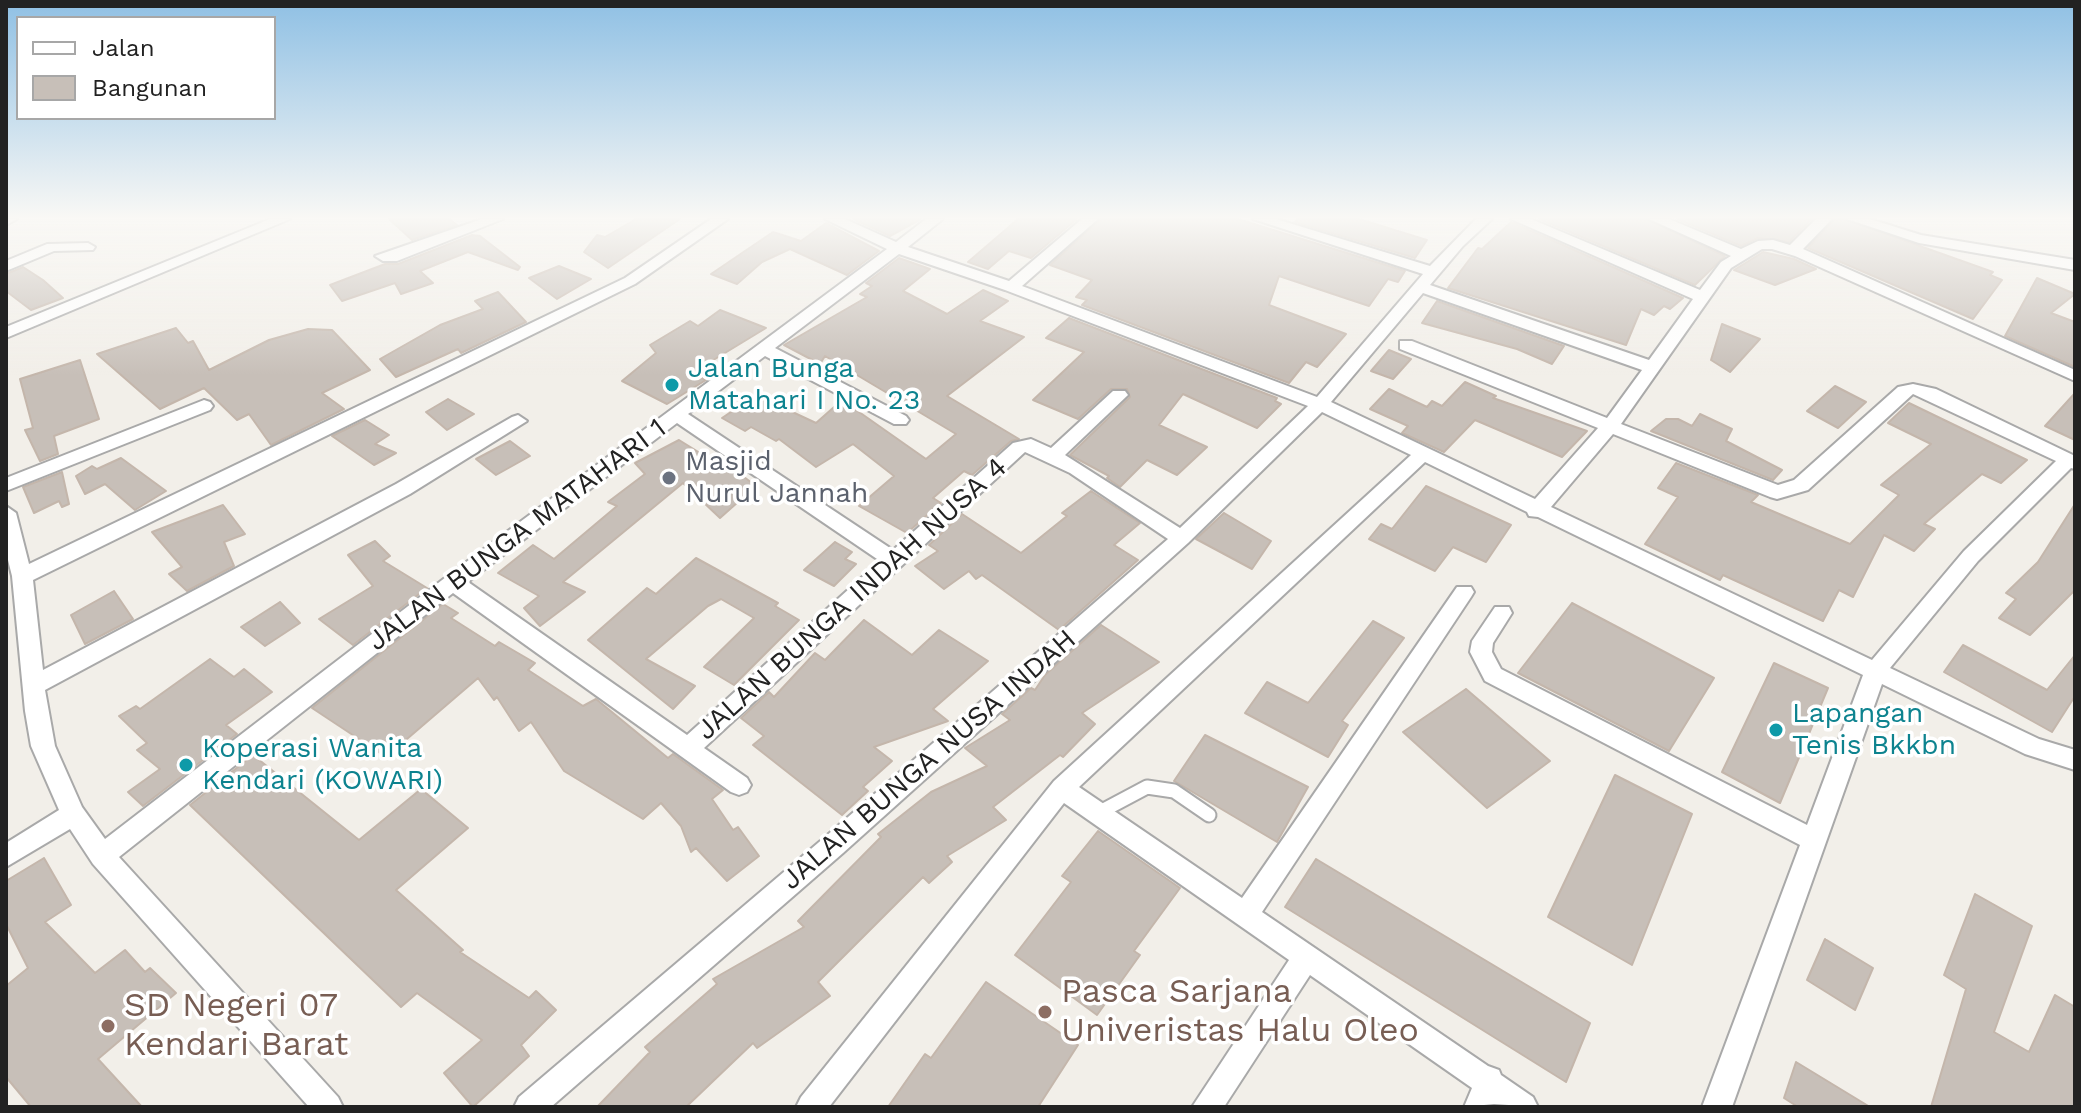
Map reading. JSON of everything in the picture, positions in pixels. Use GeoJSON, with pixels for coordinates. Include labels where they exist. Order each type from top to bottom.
{"type":"FeatureCollection","features":[{"type":"Feature","properties":{"kind":"street"},"geometry":{"type":"LineString","coordinates":[[6,333],[157,271]]}},
{"type":"Feature","properties":{"kind":"street"},"geometry":{"type":"LineString","coordinates":[[22,576],[617,288],[643,271]]}},
{"type":"Feature","properties":{"kind":"street","name":"JALAN BUNGA MATAHARI 1"},"geometry":{"type":"LineString","coordinates":[[102,856],[453,582],[866,271]]}},
{"type":"Feature","properties":{"kind":"street"},"geometry":{"type":"LineString","coordinates":[[964,271],[1320,404],[1536,511],[2033,747],[2075,760]]}},
{"type":"Feature","properties":{"kind":"street"},"geometry":{"type":"LineString","coordinates":[[1011,287],[1030,271]]}},
{"type":"Feature","properties":{"kind":"street"},"geometry":{"type":"LineString","coordinates":[[1641,271],[1702,297]]}},
{"type":"Feature","properties":{"kind":"street"},"geometry":{"type":"LineString","coordinates":[[1536,511],[1610,426],[1722,271]]}},
{"type":"Feature","properties":{"kind":"street"},"geometry":{"type":"LineString","coordinates":[[1840,271],[2075,376]]}},
{"type":"Feature","properties":{"kind":"street","name":"JALAN BUNGA NUSA INDAH"},"geometry":{"type":"LineString","coordinates":[[529,1107],[846,834],[1181,538],[1320,404],[1434,272]]}},
{"type":"Feature","properties":{"kind":"street"},"geometry":{"type":"LineString","coordinates":[[1421,287],[1651,367]]}},
{"type":"Feature","properties":{"kind":"street"},"geometry":{"type":"LineString","coordinates":[[1406,345],[1762,488],[1786,492],[1801,485],[1904,391],[1913,389],[1938,396],[2072,462],[1971,556],[1876,670],[1717,1107]]}},
{"type":"Feature","properties":{"kind":"street"},"geometry":{"type":"LineString","coordinates":[[762,348],[900,420]]}},
{"type":"Feature","properties":{"kind":"street"},"geometry":{"type":"LineString","coordinates":[[1053,456],[1119,395]]}},
{"type":"Feature","properties":{"kind":"street"},"geometry":{"type":"LineString","coordinates":[[6,485],[204,406]]}},
{"type":"Feature","properties":{"kind":"street"},"geometry":{"type":"LineString","coordinates":[[676,414],[893,560]]}},
{"type":"Feature","properties":{"kind":"street"},"geometry":{"type":"LineString","coordinates":[[34,685],[403,489],[518,421]]}},
{"type":"Feature","properties":{"kind":"street","name":"JALAN BUNGA INDAH NUSA 4"},"geometry":{"type":"LineString","coordinates":[[687,749],[1019,447],[1031,445],[1053,456],[1181,538]]}},
{"type":"Feature","properties":{"kind":"street"},"geometry":{"type":"LineString","coordinates":[[811,1107],[1062,788],[1423,454]]}},
{"type":"Feature","properties":{"kind":"street"},"geometry":{"type":"LineString","coordinates":[[6,513],[22,576],[43,746],[73,814],[102,856],[328,1107]]}},
{"type":"Feature","properties":{"kind":"street"},"geometry":{"type":"LineString","coordinates":[[453,582],[739,785]]}},
{"type":"Feature","properties":{"kind":"street"},"geometry":{"type":"LineString","coordinates":[[1246,914],[1464,592]]}},
{"type":"Feature","properties":{"kind":"street"},"geometry":{"type":"LineString","coordinates":[[1502,613],[1483,641],[1484,662],[1493,675],[1815,841]]}},
{"type":"Feature","properties":{"kind":"street"},"geometry":{"type":"LineString","coordinates":[[1062,788],[1307,957],[1484,1094],[1523,1107]]}},
{"type":"Feature","properties":{"kind":"street"},"geometry":{"type":"LineString","coordinates":[[6,856],[73,814]]}},
{"type":"Feature","properties":{"kind":"street"},"geometry":{"type":"LineString","coordinates":[[1207,1107],[1307,957]]}},
{"type":"Feature","properties":{"kind":"lane"},"geometry":{"type":"LineString","coordinates":[[1100,812],[1147,787],[1174,791],[1209,815]]}},
{"type":"Feature","properties":{"kind":"building"},"geometry":{"type":"Polygon","coordinates":[[[29,271],[63,298],[31,310],[6,291],[6,274],[29,271]]]}},
{"type":"Feature","properties":{"kind":"building"},"geometry":{"type":"Polygon","coordinates":[[[367,271],[420,271],[433,283],[401,294],[395,283],[342,301],[330,285],[367,271]]]}},
{"type":"Feature","properties":{"kind":"building"},"geometry":{"type":"Polygon","coordinates":[[[547,271],[571,271],[591,279],[557,299],[529,278],[547,271]]]}},
{"type":"Feature","properties":{"kind":"building"},"geometry":{"type":"Polygon","coordinates":[[[716,271],[752,271],[737,284],[711,274],[716,271]]]}},
{"type":"Feature","properties":{"kind":"building"},"geometry":{"type":"Polygon","coordinates":[[[882,271],[928,271],[903,291],[947,314],[983,290],[1008,301],[980,321],[1024,337],[947,396],[1019,439],[1011,441],[972,475],[964,471],[933,498],[941,503],[907,533],[859,506],[894,476],[853,444],[816,467],[779,439],[776,441],[751,427],[745,431],[722,418],[756,395],[816,423],[842,400],[926,459],[956,434],[825,356],[820,364],[784,345],[867,297],[860,294],[872,286],[866,283],[882,271]]]}},
{"type":"Feature","properties":{"kind":"building"},"geometry":{"type":"Polygon","coordinates":[[[1067,271],[1405,271],[1398,282],[1388,279],[1369,306],[1279,276],[1269,305],[1346,334],[1317,367],[1306,362],[1289,383],[1082,305],[1087,300],[1076,297],[1092,280],[1067,271]]]}},
{"type":"Feature","properties":{"kind":"building"},"geometry":{"type":"Polygon","coordinates":[[[1461,271],[1622,271],[1683,298],[1670,309],[1664,306],[1654,315],[1641,309],[1626,345],[1448,288],[1461,271]]]}},
{"type":"Feature","properties":{"kind":"building"},"geometry":{"type":"Polygon","coordinates":[[[1662,271],[1710,271],[1695,285],[1662,271]]]}},
{"type":"Feature","properties":{"kind":"building"},"geometry":{"type":"Polygon","coordinates":[[[1737,271],[1811,271],[1775,285],[1737,271]]]}},
{"type":"Feature","properties":{"kind":"building"},"geometry":{"type":"Polygon","coordinates":[[[1861,271],[1993,272],[1990,275],[2002,280],[1973,319],[1861,271]]]}},
{"type":"Feature","properties":{"kind":"building"},"geometry":{"type":"Polygon","coordinates":[[[2037,278],[2075,294],[2051,313],[2075,322],[2075,367],[2005,336],[2037,278]]]}},
{"type":"Feature","properties":{"kind":"building"},"geometry":{"type":"Polygon","coordinates":[[[498,292],[526,322],[461,353],[458,349],[396,377],[380,359],[440,325],[483,309],[475,301],[498,292]]]}},
{"type":"Feature","properties":{"kind":"building"},"geometry":{"type":"Polygon","coordinates":[[[1437,301],[1564,346],[1552,364],[1517,349],[1422,323],[1437,301]]]}},
{"type":"Feature","properties":{"kind":"building"},"geometry":{"type":"Polygon","coordinates":[[[720,310],[766,328],[692,373],[706,380],[667,404],[622,381],[656,353],[650,345],[690,321],[698,326],[720,310]]]}},
{"type":"Feature","properties":{"kind":"building"},"geometry":{"type":"Polygon","coordinates":[[[1069,318],[1277,398],[1275,401],[1281,404],[1257,428],[1183,394],[1159,425],[1207,447],[1177,475],[1147,460],[1120,487],[1107,478],[1109,476],[1070,455],[1130,397],[1127,389],[1111,389],[1078,419],[1033,400],[1084,352],[1046,338],[1069,318]]]}},
{"type":"Feature","properties":{"kind":"building"},"geometry":{"type":"Polygon","coordinates":[[[1722,324],[1760,339],[1730,372],[1711,360],[1722,324]]]}},
{"type":"Feature","properties":{"kind":"building"},"geometry":{"type":"Polygon","coordinates":[[[176,328],[188,343],[193,341],[209,370],[269,340],[308,329],[332,330],[370,370],[322,393],[344,409],[271,445],[249,414],[237,420],[204,388],[160,409],[97,354],[176,328]]]}},
{"type":"Feature","properties":{"kind":"building"},"geometry":{"type":"Polygon","coordinates":[[[1389,350],[1411,359],[1393,379],[1371,371],[1389,350]]]}},
{"type":"Feature","properties":{"kind":"building"},"geometry":{"type":"Polygon","coordinates":[[[80,360],[99,419],[54,436],[58,454],[40,461],[25,430],[33,428],[20,379],[80,360]]]}},
{"type":"Feature","properties":{"kind":"building"},"geometry":{"type":"Polygon","coordinates":[[[1465,382],[1496,396],[1493,398],[1587,431],[1562,457],[1475,420],[1444,452],[1402,433],[1408,426],[1370,409],[1389,389],[1427,407],[1432,401],[1442,406],[1465,382]]]}},
{"type":"Feature","properties":{"kind":"building"},"geometry":{"type":"Polygon","coordinates":[[[1835,386],[1866,402],[1838,428],[1807,411],[1835,386]]]}},
{"type":"Feature","properties":{"kind":"building"},"geometry":{"type":"Polygon","coordinates":[[[2075,393],[2075,440],[2045,426],[2075,393]]]}},
{"type":"Feature","properties":{"kind":"building"},"geometry":{"type":"Polygon","coordinates":[[[448,399],[474,414],[447,430],[426,412],[448,399]]]}},
{"type":"Feature","properties":{"kind":"building"},"geometry":{"type":"Polygon","coordinates":[[[1909,403],[2027,460],[2001,483],[1982,474],[1924,524],[1935,529],[1914,551],[1884,535],[1853,597],[1839,590],[1823,621],[1723,575],[1720,580],[1645,544],[1678,497],[1658,488],[1676,463],[1758,495],[1751,502],[1850,544],[1899,495],[1881,485],[1931,444],[1888,423],[1909,403]]]}},
{"type":"Feature","properties":{"kind":"building"},"geometry":{"type":"Polygon","coordinates":[[[1700,414],[1732,429],[1726,441],[1782,470],[1773,480],[1651,431],[1666,419],[1678,419],[1692,426],[1700,414]]]}},
{"type":"Feature","properties":{"kind":"building"},"geometry":{"type":"Polygon","coordinates":[[[365,420],[389,435],[375,444],[396,453],[374,465],[332,436],[365,420]]]}},
{"type":"Feature","properties":{"kind":"building"},"geometry":{"type":"Polygon","coordinates":[[[679,440],[729,471],[732,468],[756,486],[720,518],[683,483],[563,582],[585,592],[540,626],[524,608],[539,596],[498,573],[533,545],[554,559],[617,506],[608,502],[645,474],[635,463],[679,440]]]}},
{"type":"Feature","properties":{"kind":"building"},"geometry":{"type":"Polygon","coordinates":[[[510,441],[530,456],[496,475],[476,459],[510,441]]]}},
{"type":"Feature","properties":{"kind":"building"},"geometry":{"type":"Polygon","coordinates":[[[121,458],[166,491],[135,510],[105,484],[85,494],[76,476],[92,466],[97,469],[121,458]]]}},
{"type":"Feature","properties":{"kind":"building"},"geometry":{"type":"Polygon","coordinates":[[[62,472],[69,504],[62,507],[59,501],[34,513],[23,487],[62,472]]]}},
{"type":"Feature","properties":{"kind":"building"},"geometry":{"type":"Polygon","coordinates":[[[1426,486],[1511,525],[1486,562],[1453,547],[1435,571],[1369,539],[1381,524],[1392,529],[1426,486]]]}},
{"type":"Feature","properties":{"kind":"building"},"geometry":{"type":"Polygon","coordinates":[[[1091,491],[1140,523],[1114,545],[1138,560],[1059,630],[982,575],[976,579],[969,571],[944,589],[915,566],[938,551],[929,545],[962,514],[1021,553],[1067,516],[1062,513],[1091,491]]]}},
{"type":"Feature","properties":{"kind":"building"},"geometry":{"type":"Polygon","coordinates":[[[2075,504],[2075,590],[2030,635],[1999,618],[2016,599],[2006,593],[2038,562],[2075,504]]]}},
{"type":"Feature","properties":{"kind":"building"},"geometry":{"type":"Polygon","coordinates":[[[223,505],[245,534],[224,542],[234,566],[187,591],[169,574],[182,567],[152,532],[223,505]]]}},
{"type":"Feature","properties":{"kind":"building"},"geometry":{"type":"Polygon","coordinates":[[[1224,513],[1271,541],[1252,569],[1196,539],[1224,513]]]}},
{"type":"Feature","properties":{"kind":"building"},"geometry":{"type":"Polygon","coordinates":[[[375,541],[390,556],[383,561],[427,588],[353,645],[319,619],[373,586],[348,555],[375,541]]]}},
{"type":"Feature","properties":{"kind":"building"},"geometry":{"type":"Polygon","coordinates":[[[835,542],[852,552],[845,559],[856,564],[834,586],[804,570],[835,542]]]}},
{"type":"Feature","properties":{"kind":"building"},"geometry":{"type":"Polygon","coordinates":[[[696,558],[778,603],[775,606],[799,620],[734,685],[704,667],[754,618],[721,599],[708,606],[646,659],[695,686],[673,709],[588,640],[647,588],[656,594],[696,558]]]}},
{"type":"Feature","properties":{"kind":"building"},"geometry":{"type":"Polygon","coordinates":[[[114,591],[133,619],[85,644],[71,615],[114,591]]]}},
{"type":"Feature","properties":{"kind":"building"},"geometry":{"type":"Polygon","coordinates":[[[280,602],[300,623],[265,646],[241,627],[280,602]]]}},
{"type":"Feature","properties":{"kind":"building"},"geometry":{"type":"Polygon","coordinates":[[[1572,603],[1714,678],[1669,751],[1518,673],[1572,603]]]}},
{"type":"Feature","properties":{"kind":"building"},"geometry":{"type":"Polygon","coordinates":[[[443,604],[458,613],[451,618],[495,646],[499,642],[535,663],[528,670],[583,706],[596,699],[668,758],[673,754],[723,790],[712,799],[733,830],[738,827],[759,856],[727,881],[696,848],[691,852],[681,826],[661,803],[643,819],[564,771],[531,722],[519,731],[497,697],[494,700],[478,678],[386,757],[312,708],[443,604]]]}},
{"type":"Feature","properties":{"kind":"building"},"geometry":{"type":"Polygon","coordinates":[[[864,620],[912,655],[939,630],[988,661],[933,709],[948,721],[874,747],[892,761],[863,787],[868,791],[842,815],[753,745],[764,736],[741,718],[769,692],[774,697],[815,653],[825,660],[864,620]]]}},
{"type":"Feature","properties":{"kind":"building"},"geometry":{"type":"Polygon","coordinates":[[[1373,621],[1404,638],[1342,721],[1348,725],[1328,757],[1245,713],[1267,682],[1308,703],[1373,621]]]}},
{"type":"Feature","properties":{"kind":"building"},"geometry":{"type":"Polygon","coordinates":[[[1101,625],[1159,662],[1082,713],[1095,724],[1063,757],[1060,755],[993,807],[1006,820],[947,856],[952,862],[929,883],[923,877],[818,982],[830,996],[757,1048],[753,1043],[686,1107],[597,1107],[650,1052],[645,1047],[717,984],[713,979],[804,927],[798,921],[881,837],[878,834],[931,792],[987,766],[965,748],[1010,720],[1002,714],[1031,688],[1035,690],[1045,675],[1101,625]]]}},
{"type":"Feature","properties":{"kind":"building"},"geometry":{"type":"Polygon","coordinates":[[[1963,645],[2047,690],[2075,655],[2075,696],[2052,732],[1944,672],[1963,645]]]}},
{"type":"Feature","properties":{"kind":"building"},"geometry":{"type":"Polygon","coordinates":[[[210,659],[234,677],[244,669],[272,692],[226,725],[237,734],[143,806],[128,792],[160,769],[137,750],[147,743],[119,716],[136,706],[140,709],[210,659]]]}},
{"type":"Feature","properties":{"kind":"building","name":"Lapangan Tenis Bkkbn"},"geometry":{"type":"Polygon","coordinates":[[[1774,663],[1828,688],[1780,803],[1722,772],[1774,663]]]}},
{"type":"Feature","properties":{"kind":"building"},"geometry":{"type":"Polygon","coordinates":[[[1466,689],[1550,761],[1487,808],[1403,732],[1466,689]]]}},
{"type":"Feature","properties":{"kind":"building"},"geometry":{"type":"Polygon","coordinates":[[[1205,735],[1308,787],[1277,842],[1174,781],[1205,735]]]}},
{"type":"Feature","properties":{"kind":"building"},"geometry":{"type":"Polygon","coordinates":[[[253,755],[359,840],[421,789],[468,828],[396,890],[463,950],[460,952],[529,998],[536,991],[556,1010],[521,1045],[529,1056],[473,1107],[444,1073],[482,1040],[417,993],[401,1007],[190,805],[253,755]]]}},
{"type":"Feature","properties":{"kind":"building"},"geometry":{"type":"Polygon","coordinates":[[[1615,775],[1692,814],[1632,965],[1548,917],[1615,775]]]}},
{"type":"Feature","properties":{"kind":"building"},"geometry":{"type":"Polygon","coordinates":[[[1098,831],[1180,888],[1134,951],[1140,955],[1097,1015],[1015,955],[1071,882],[1062,876],[1098,831]]]}},
{"type":"Feature","properties":{"kind":"building"},"geometry":{"type":"Polygon","coordinates":[[[44,858],[71,905],[45,922],[95,973],[125,950],[145,972],[150,968],[176,993],[98,1059],[142,1107],[31,1107],[6,1077],[6,986],[28,968],[6,924],[6,881],[44,858]]]}},
{"type":"Feature","properties":{"kind":"building"},"geometry":{"type":"Polygon","coordinates":[[[1316,859],[1590,1023],[1566,1082],[1285,907],[1316,859]]]}},
{"type":"Feature","properties":{"kind":"building"},"geometry":{"type":"Polygon","coordinates":[[[1975,894],[2032,926],[1994,1032],[2029,1052],[2055,995],[2075,1007],[2075,1107],[1931,1107],[1966,989],[1944,975],[1975,894]]]}},
{"type":"Feature","properties":{"kind":"building"},"geometry":{"type":"Polygon","coordinates":[[[1825,939],[1873,968],[1855,1010],[1807,980],[1825,939]]]}},
{"type":"Feature","properties":{"kind":"building"},"geometry":{"type":"Polygon","coordinates":[[[986,982],[1078,1045],[1038,1107],[888,1107],[925,1054],[931,1058],[986,982]]]}},
{"type":"Feature","properties":{"kind":"building"},"geometry":{"type":"Polygon","coordinates":[[[1796,1062],[1870,1107],[1798,1107],[1784,1098],[1796,1062]]]}},
{"type":"Feature","properties":{"kind":"place","name":"Jalan Bunga Matahari I No. 23"},"geometry":{"type":"Point","coordinates":[672,385]}},
{"type":"Feature","properties":{"kind":"place","name":"Masjid Nurul Jannah"},"geometry":{"type":"Point","coordinates":[669,478]}},
{"type":"Feature","properties":{"kind":"place","name":"Lapangan Tenis Bkkbn"},"geometry":{"type":"Point","coordinates":[1776,730]}},
{"type":"Feature","properties":{"kind":"place","name":"Koperasi Wanita Kendari (KOWARI)"},"geometry":{"type":"Point","coordinates":[186,765]}},
{"type":"Feature","properties":{"kind":"place","name":"Pasca Sarjana Univeristas Halu Oleo"},"geometry":{"type":"Point","coordinates":[1045,1012]}},
{"type":"Feature","properties":{"kind":"place","name":"SD Negeri 07 Kendari Barat"},"geometry":{"type":"Point","coordinates":[108,1026]}}]}
